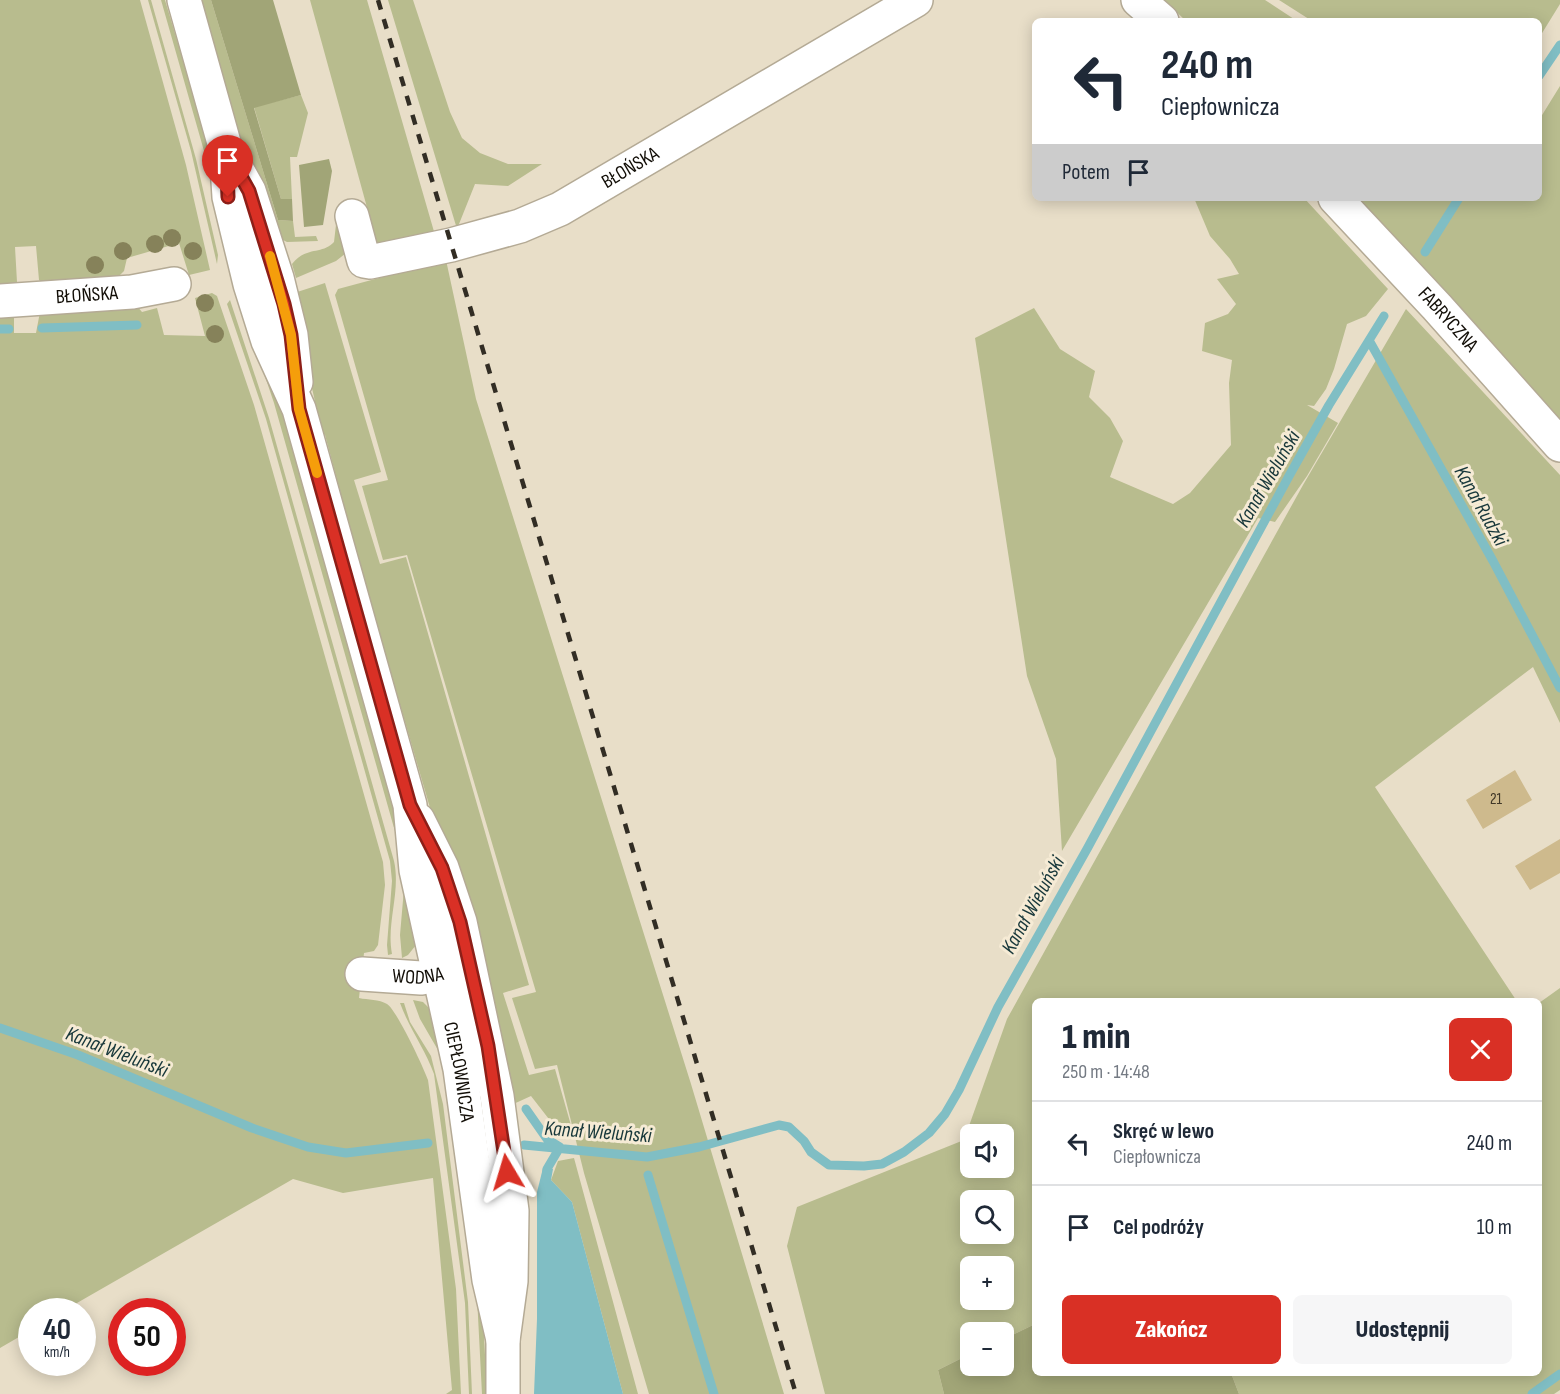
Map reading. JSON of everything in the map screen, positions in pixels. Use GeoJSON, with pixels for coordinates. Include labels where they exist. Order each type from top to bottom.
{"type":"FeatureCollection","features":[{"type":"Feature","properties":{"kind":"main road","name":"CIEPŁOWNICZA"},"geometry":{"type":"LineString","coordinates":[[183,0],[226,150],[228,197],[252,294],[268,342],[299,409],[410,805],[416,870],[455,972],[464,1087],[489,1280],[502,1340],[503,1394]]}},
{"type":"Feature","properties":{"kind":"main road","name":"BŁOŃSKA"},"geometry":{"type":"LineString","coordinates":[[351,216],[361,254],[364,261],[370,262],[451,245],[542,218],[590,193],[824,52],[916,0]]}},
{"type":"Feature","properties":{"kind":"main road"},"geometry":{"type":"LineString","coordinates":[[1138,0],[1159,18]]}},
{"type":"Feature","properties":{"kind":"main road","name":"FABRYCZNA"},"geometry":{"type":"LineString","coordinates":[[1338,201],[1437,307],[1560,445]]}},
{"type":"Feature","properties":{"kind":"main road","name":"BŁOŃSKA"},"geometry":{"type":"LineString","coordinates":[[0,301],[132,292],[174,284]]}},
{"type":"Feature","properties":{"kind":"main road","name":"WODNA"},"geometry":{"type":"LineString","coordinates":[[362,974],[402,979],[455,972]]}},
{"type":"Feature","properties":{"kind":"green space"},"geometry":{"type":"Polygon","coordinates":[[[0,0],[140,0],[186,165],[210,270],[189,275],[179,243],[127,258],[124,271],[116,279],[44,284],[39,280],[36,246],[15,247],[17,282],[13,286],[0,287],[0,0]]]}},
{"type":"Feature","properties":{"kind":"green space"},"geometry":{"type":"Polygon","coordinates":[[[148,0],[151,0],[196,159],[218,255],[217,264],[191,151],[148,0]]]}},
{"type":"Feature","properties":{"kind":"green space"},"geometry":{"type":"Polygon","coordinates":[[[161,0],[165,0],[208,144],[207,152],[210,154],[223,234],[206,158],[161,0]]]}},
{"type":"Feature","properties":{"kind":"green space"},"geometry":{"type":"Polygon","coordinates":[[[202,0],[211,0],[278,220],[293,221],[295,237],[316,236],[318,241],[287,242],[273,235],[238,134],[202,0]]]}},
{"type":"Feature","properties":{"kind":"green space"},"geometry":{"type":"Polygon","coordinates":[[[211,0],[273,0],[301,95],[254,108],[281,199],[292,199],[293,221],[278,220],[211,0]]]}},
{"type":"Feature","properties":{"kind":"green space"},"geometry":{"type":"Polygon","coordinates":[[[310,0],[367,0],[435,235],[378,252],[367,236],[368,211],[310,0]]]}},
{"type":"Feature","properties":{"kind":"green space"},"geometry":{"type":"Polygon","coordinates":[[[388,0],[413,0],[450,112],[462,138],[480,153],[508,164],[542,164],[508,186],[475,184],[457,229],[388,0]]]}},
{"type":"Feature","properties":{"kind":"green space"},"geometry":{"type":"Polygon","coordinates":[[[1164,0],[1265,0],[1292,18],[1183,18],[1164,0]]]}},
{"type":"Feature","properties":{"kind":"green space"},"geometry":{"type":"Polygon","coordinates":[[[1279,0],[1560,0],[1560,4],[1542,33],[1542,18],[1307,18],[1279,0]]]}},
{"type":"Feature","properties":{"kind":"green space"},"geometry":{"type":"Polygon","coordinates":[[[1560,86],[1560,423],[1359,201],[1542,201],[1542,115],[1560,86]]]}},
{"type":"Feature","properties":{"kind":"green space"},"geometry":{"type":"Polygon","coordinates":[[[301,95],[308,113],[297,157],[290,157],[292,199],[281,199],[254,107],[301,95]]]}},
{"type":"Feature","properties":{"kind":"green space"},"geometry":{"type":"Polygon","coordinates":[[[329,159],[332,171],[323,225],[304,227],[299,165],[329,159]]]}},
{"type":"Feature","properties":{"kind":"green space"},"geometry":{"type":"Polygon","coordinates":[[[1195,201],[1307,201],[1388,289],[1366,316],[1347,324],[1326,389],[1314,406],[1307,405],[1338,423],[1307,476],[1275,522],[1258,518],[1062,851],[1056,759],[1027,676],[975,338],[1034,308],[1060,349],[1095,371],[1089,397],[1110,418],[1123,441],[1110,477],[1173,504],[1190,493],[1231,445],[1229,383],[1232,360],[1202,351],[1205,323],[1228,314],[1236,304],[1217,279],[1239,274],[1230,259],[1210,236],[1195,201]]]}},
{"type":"Feature","properties":{"kind":"green space"},"geometry":{"type":"Polygon","coordinates":[[[337,216],[346,253],[336,261],[296,278],[292,264],[297,258],[334,242],[337,216]]]}},
{"type":"Feature","properties":{"kind":"green space"},"geometry":{"type":"Polygon","coordinates":[[[446,260],[476,399],[691,1084],[784,1394],[649,1394],[584,1173],[557,1065],[535,1069],[512,998],[536,992],[407,555],[383,560],[362,486],[388,480],[335,295],[338,289],[446,260]]]}},
{"type":"Feature","properties":{"kind":"green space"},"geometry":{"type":"Polygon","coordinates":[[[325,283],[381,472],[354,480],[380,564],[406,557],[529,985],[503,993],[529,1075],[555,1069],[572,1129],[552,1123],[531,1096],[507,1107],[437,832],[365,584],[325,435],[322,433],[291,294],[325,283]]]}},
{"type":"Feature","properties":{"kind":"green space"},"geometry":{"type":"Polygon","coordinates":[[[212,293],[217,296],[254,405],[383,862],[385,885],[378,945],[374,951],[364,953],[359,998],[381,1001],[391,1008],[409,1039],[428,1080],[456,1289],[461,1394],[446,1394],[452,1390],[433,1178],[343,1193],[293,1179],[86,1298],[18,1298],[18,1338],[0,1348],[0,314],[9,314],[14,318],[14,333],[36,333],[40,312],[137,306],[142,312],[157,308],[164,335],[205,336],[195,298],[212,293]]]}},
{"type":"Feature","properties":{"kind":"green space"},"geometry":{"type":"Polygon","coordinates":[[[230,300],[269,418],[394,861],[396,884],[391,931],[392,954],[388,955],[392,881],[390,861],[266,419],[227,304],[230,300]]]}},
{"type":"Feature","properties":{"kind":"green space"},"geometry":{"type":"Polygon","coordinates":[[[1406,309],[1560,475],[1560,723],[1533,667],[1375,787],[1515,998],[1032,998],[1032,1325],[1014,1334],[1014,1322],[960,1322],[960,1359],[938,1370],[944,1394],[825,1394],[787,1246],[797,1207],[960,1142],[960,1178],[1014,1178],[1014,1124],[970,1124],[1007,1019],[1303,485],[1406,309]]]}},
{"type":"Feature","properties":{"kind":"green space"},"geometry":{"type":"Polygon","coordinates":[[[248,326],[279,400],[395,810],[416,945],[408,955],[402,958],[400,935],[405,877],[396,835],[274,403],[248,326]]]}},
{"type":"Feature","properties":{"kind":"green space"},"geometry":{"type":"Polygon","coordinates":[[[1560,988],[1560,1390],[1554,1394],[1239,1394],[1232,1376],[1542,1376],[1542,1001],[1560,988]]]}},
{"type":"Feature","properties":{"kind":"green space"},"geometry":{"type":"Polygon","coordinates":[[[413,1000],[423,1002],[437,1016],[482,1296],[487,1394],[482,1394],[477,1297],[442,1057],[420,1019],[413,1000]]]}},
{"type":"Feature","properties":{"kind":"green space"},"geometry":{"type":"Polygon","coordinates":[[[400,1003],[404,1003],[410,1022],[431,1056],[443,1104],[468,1302],[472,1394],[469,1394],[465,1303],[434,1074],[400,1003]]]}},
{"type":"Feature","properties":{"kind":"green space"},"geometry":{"type":"Polygon","coordinates":[[[574,1158],[638,1394],[623,1394],[572,1202],[551,1180],[558,1161],[574,1158]]]}},
{"type":"Feature","properties":{"kind":"green space"},"geometry":{"type":"Polygon","coordinates":[[[1032,1325],[1032,1376],[1232,1376],[1239,1394],[944,1394],[938,1370],[960,1359],[960,1376],[1014,1376],[1014,1334],[1032,1325]]]}},
{"type":"Feature","properties":{"kind":"water"},"geometry":{"type":"Polygon","coordinates":[[[543,1168],[553,1169],[551,1180],[572,1202],[623,1394],[534,1394],[537,1319],[537,1192],[543,1168]]]}},
{"type":"Feature","properties":{"kind":"building"},"geometry":{"type":"Polygon","coordinates":[[[1515,770],[1532,800],[1483,829],[1466,800],[1515,770]]]}},
{"type":"Feature","properties":{"kind":"building"},"geometry":{"type":"Polygon","coordinates":[[[1560,839],[1560,873],[1530,890],[1515,866],[1560,839]]]}},
{"type":"Feature","properties":{"kind":"waterway","name":"Kanał Wieluński"},"geometry":{"type":"LineString","coordinates":[[1542,72],[1560,45]]}},
{"type":"Feature","properties":{"kind":"waterway","name":"Kanał Wieluński"},"geometry":{"type":"LineString","coordinates":[[1425,252],[1457,201]]}},
{"type":"Feature","properties":{"kind":"waterway","name":"Kanał Wieluński"},"geometry":{"type":"LineString","coordinates":[[524,1145],[647,1157],[699,1147],[779,1125],[789,1127],[804,1141],[811,1152],[829,1165],[864,1166],[882,1164],[904,1152],[929,1133],[945,1114],[959,1090],[998,1007],[1087,849],[1289,476],[1329,405],[1384,316]]}},
{"type":"Feature","properties":{"kind":"waterway"},"geometry":{"type":"LineString","coordinates":[[42,328],[137,325]]}},
{"type":"Feature","properties":{"kind":"waterway"},"geometry":{"type":"LineString","coordinates":[[0,329],[9,329]]}},
{"type":"Feature","properties":{"kind":"waterway","name":"Kanał Rudzki"},"geometry":{"type":"LineString","coordinates":[[1370,342],[1493,561],[1560,688]]}},
{"type":"Feature","properties":{"kind":"waterway","name":"Kanał Wieluński"},"geometry":{"type":"LineString","coordinates":[[0,1028],[78,1055],[252,1128],[308,1147],[346,1153],[428,1143]]}},
{"type":"Feature","properties":{"kind":"waterway"},"geometry":{"type":"LineString","coordinates":[[526,1109],[547,1139],[560,1147],[547,1169],[546,1179]]}},
{"type":"Feature","properties":{"kind":"waterway"},"geometry":{"type":"LineString","coordinates":[[648,1175],[714,1394]]}},
{"type":"Feature","properties":{"kind":"waterway"},"geometry":{"type":"LineString","coordinates":[[1532,1394],[1560,1374]]}},
{"type":"Feature","properties":{"kind":"railway"},"geometry":{"type":"LineString","coordinates":[[378,0],[796,1394]]}},
{"type":"Feature","properties":{"kind":"slow traffic"},"geometry":{"type":"LineString","coordinates":[[270,256],[291,335],[299,409],[317,473]]}},
{"type":"Feature","properties":{"kind":"route"},"geometry":{"type":"LineString","coordinates":[[228,197],[226,150],[249,191],[284,304],[291,335],[299,409],[410,805],[442,868],[460,922],[488,1046],[507,1172]]}}]}
